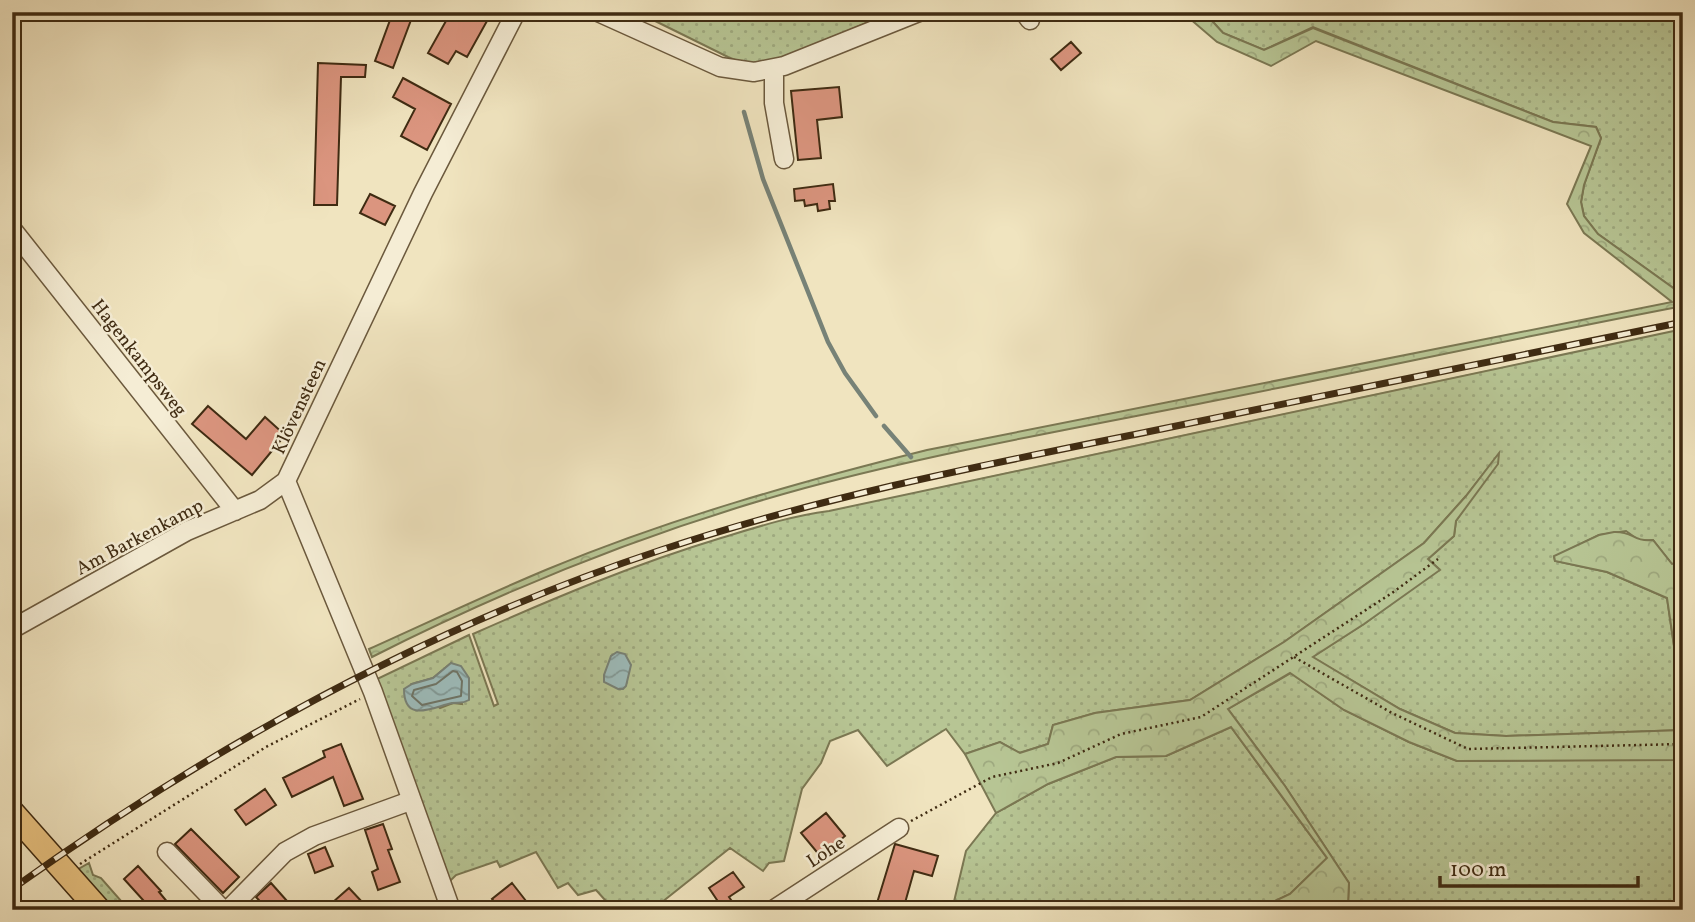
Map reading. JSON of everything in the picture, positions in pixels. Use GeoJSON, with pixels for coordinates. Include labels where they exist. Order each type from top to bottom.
{"type":"FeatureCollection","features":[{"type":"Feature","properties":{"kind":"main road"},"geometry":{"type":"LineString","coordinates":[[12,812],[99,910]]}},
{"type":"Feature","properties":{"kind":"street","name":"Klövensteen"},"geometry":{"type":"LineString","coordinates":[[451,910],[373,692],[286,481],[423,193],[516,12]]}},
{"type":"Feature","properties":{"kind":"street"},"geometry":{"type":"LineString","coordinates":[[598,12],[720,67],[754,72],[795,62],[919,12]]}},
{"type":"Feature","properties":{"kind":"street"},"geometry":{"type":"LineString","coordinates":[[774,68],[774,103],[784,159]]}},
{"type":"Feature","properties":{"kind":"street","name":"Hagenkampsweg"},"geometry":{"type":"LineString","coordinates":[[12,229],[235,511]]}},
{"type":"Feature","properties":{"kind":"street","name":"Am Barkenkamp"},"geometry":{"type":"LineString","coordinates":[[12,629],[187,531],[260,500],[286,481]]}},
{"type":"Feature","properties":{"kind":"street"},"geometry":{"type":"LineString","coordinates":[[228,910],[285,852],[314,836],[411,801]]}},
{"type":"Feature","properties":{"kind":"street","name":"Lohe"},"geometry":{"type":"LineString","coordinates":[[773,910],[899,828]]}},
{"type":"Feature","properties":{"kind":"street"},"geometry":{"type":"LineString","coordinates":[[167,852],[222,910]]}},
{"type":"Feature","properties":{"kind":"path"},"geometry":{"type":"LineString","coordinates":[[899,828],[992,777],[1058,763],[1121,734],[1201,717],[1392,593],[1438,559]]}},
{"type":"Feature","properties":{"kind":"path"},"geometry":{"type":"LineString","coordinates":[[1294,657],[1392,713],[1468,749],[1683,744]]}},
{"type":"Feature","properties":{"kind":"path"},"geometry":{"type":"LineString","coordinates":[[67,873],[266,747],[373,692]]}},
{"type":"Feature","properties":{"kind":"green space"},"geometry":{"type":"Polygon","coordinates":[[[637,12],[893,12],[768,64],[747,65],[637,12]]]}},
{"type":"Feature","properties":{"kind":"green space"},"geometry":{"type":"Polygon","coordinates":[[[1182,12],[1204,12],[1223,33],[1264,50],[1313,28],[1553,122],[1596,127],[1601,138],[1584,185],[1581,202],[1584,216],[1598,234],[1683,295],[1683,306],[1008,441],[805,488],[693,522],[584,562],[477,607],[372,657],[369,649],[548,569],[688,517],[831,475],[927,450],[1672,302],[1584,233],[1567,204],[1591,146],[1316,41],[1271,66],[1217,42],[1182,12]]]}},
{"type":"Feature","properties":{"kind":"green space"},"geometry":{"type":"Polygon","coordinates":[[[1204,12],[1683,12],[1683,295],[1598,234],[1584,216],[1581,202],[1584,185],[1601,138],[1596,127],[1553,122],[1313,27],[1264,50],[1223,33],[1204,12]]]}},
{"type":"Feature","properties":{"kind":"green space"},"geometry":{"type":"Polygon","coordinates":[[[1683,329],[1683,561],[1672,564],[1653,540],[1640,541],[1626,531],[1599,535],[1554,557],[1555,561],[1607,572],[1667,598],[1683,707],[1683,730],[1506,736],[1455,733],[1400,709],[1312,657],[1364,624],[1439,569],[1428,559],[1454,536],[1456,521],[1498,455],[1424,543],[1284,642],[1190,700],[1095,713],[1053,725],[1048,744],[1019,753],[1000,742],[965,754],[946,729],[887,766],[858,730],[830,741],[821,763],[802,789],[784,861],[769,863],[763,871],[730,848],[652,910],[614,910],[596,890],[578,895],[568,883],[558,888],[536,852],[500,867],[497,861],[456,875],[448,883],[375,680],[469,635],[494,706],[498,704],[473,634],[595,582],[689,548],[801,516],[1683,329]],[[451,663],[433,678],[412,684],[440,708],[453,703],[462,704],[451,663]]]}},
{"type":"Feature","properties":{"kind":"green space"},"geometry":{"type":"Polygon","coordinates":[[[1499,453],[1498,464],[1456,521],[1454,536],[1428,559],[1440,570],[1313,657],[1400,709],[1455,733],[1506,736],[1683,730],[1683,760],[1457,761],[1409,742],[1344,710],[1290,673],[1228,709],[1285,786],[1349,883],[1348,904],[1342,910],[1256,910],[1290,894],[1327,858],[1231,727],[1166,756],[1116,757],[1048,784],[996,813],[965,754],[1000,742],[1020,753],[1048,744],[1053,725],[1095,713],[1190,700],[1284,642],[1424,543],[1466,496],[1499,453]]]}},
{"type":"Feature","properties":{"kind":"green space"},"geometry":{"type":"Polygon","coordinates":[[[1614,532],[1653,540],[1672,564],[1683,562],[1683,595],[1679,615],[1683,655],[1683,707],[1667,598],[1607,572],[1555,561],[1554,556],[1599,535],[1614,532]]]}},
{"type":"Feature","properties":{"kind":"green space"},"geometry":{"type":"Polygon","coordinates":[[[1291,673],[1344,710],[1409,742],[1457,761],[1682,759],[1683,910],[1342,910],[1348,903],[1349,883],[1285,786],[1228,709],[1291,673]]]}},
{"type":"Feature","properties":{"kind":"green space"},"geometry":{"type":"Polygon","coordinates":[[[1231,727],[1327,858],[1290,894],[1256,910],[952,910],[966,851],[996,813],[1048,784],[1116,757],[1166,756],[1231,727]]]}},
{"type":"Feature","properties":{"kind":"green space"},"geometry":{"type":"Polygon","coordinates":[[[89,863],[93,875],[101,878],[129,910],[108,910],[75,871],[89,863]]]}},
{"type":"Feature","properties":{"kind":"water"},"geometry":{"type":"Polygon","coordinates":[[[617,652],[625,654],[631,665],[623,689],[604,682],[611,656],[617,652]]]}},
{"type":"Feature","properties":{"kind":"water"},"geometry":{"type":"Polygon","coordinates":[[[451,663],[461,666],[469,678],[469,700],[421,711],[409,707],[404,689],[433,678],[451,663]]]}},
{"type":"Feature","properties":{"kind":"building"},"geometry":{"type":"Polygon","coordinates":[[[393,12],[414,12],[393,68],[375,61],[393,12]]]}},
{"type":"Feature","properties":{"kind":"building"},"geometry":{"type":"Polygon","coordinates":[[[451,12],[492,12],[467,57],[456,51],[448,64],[428,53],[451,12]]]}},
{"type":"Feature","properties":{"kind":"building"},"geometry":{"type":"Polygon","coordinates":[[[1071,42],[1081,53],[1061,70],[1051,59],[1071,42]]]}},
{"type":"Feature","properties":{"kind":"building"},"geometry":{"type":"Polygon","coordinates":[[[318,63],[366,65],[365,77],[341,77],[337,205],[314,205],[318,63]]]}},
{"type":"Feature","properties":{"kind":"building"},"geometry":{"type":"Polygon","coordinates":[[[403,78],[451,104],[427,150],[401,136],[415,109],[393,97],[403,78]]]}},
{"type":"Feature","properties":{"kind":"building"},"geometry":{"type":"Polygon","coordinates":[[[839,87],[842,117],[817,120],[821,158],[798,160],[791,91],[839,87]]]}},
{"type":"Feature","properties":{"kind":"building"},"geometry":{"type":"Polygon","coordinates":[[[833,184],[835,201],[829,201],[830,209],[818,211],[817,204],[805,206],[804,200],[795,201],[794,189],[833,184]]]}},
{"type":"Feature","properties":{"kind":"building"},"geometry":{"type":"Polygon","coordinates":[[[370,194],[395,206],[385,225],[360,213],[370,194]]]}},
{"type":"Feature","properties":{"kind":"building"},"geometry":{"type":"Polygon","coordinates":[[[208,406],[246,439],[265,417],[285,435],[252,475],[192,424],[208,406]]]}},
{"type":"Feature","properties":{"kind":"building"},"geometry":{"type":"Polygon","coordinates":[[[341,744],[363,799],[344,806],[333,777],[292,797],[283,778],[325,757],[323,751],[341,744]]]}},
{"type":"Feature","properties":{"kind":"building"},"geometry":{"type":"Polygon","coordinates":[[[265,789],[276,805],[246,825],[235,810],[265,789]]]}},
{"type":"Feature","properties":{"kind":"building"},"geometry":{"type":"Polygon","coordinates":[[[826,813],[845,836],[821,857],[801,833],[826,813]]]}},
{"type":"Feature","properties":{"kind":"building"},"geometry":{"type":"Polygon","coordinates":[[[383,824],[392,849],[388,850],[400,882],[378,890],[372,872],[378,869],[365,830],[383,824]]]}},
{"type":"Feature","properties":{"kind":"building"},"geometry":{"type":"Polygon","coordinates":[[[191,829],[239,877],[223,893],[175,844],[191,829]]]}},
{"type":"Feature","properties":{"kind":"building"},"geometry":{"type":"Polygon","coordinates":[[[895,844],[938,856],[932,876],[914,871],[903,910],[877,903],[895,844]]]}},
{"type":"Feature","properties":{"kind":"building"},"geometry":{"type":"Polygon","coordinates":[[[325,847],[333,866],[315,873],[308,854],[325,847]]]}},
{"type":"Feature","properties":{"kind":"building"},"geometry":{"type":"Polygon","coordinates":[[[138,866],[174,910],[152,910],[124,879],[138,866]]]}},
{"type":"Feature","properties":{"kind":"building"},"geometry":{"type":"Polygon","coordinates":[[[733,872],[744,887],[729,897],[738,910],[710,910],[719,903],[709,888],[733,872]]]}},
{"type":"Feature","properties":{"kind":"building"},"geometry":{"type":"Polygon","coordinates":[[[271,883],[287,901],[277,910],[268,910],[256,897],[271,883]]]}},
{"type":"Feature","properties":{"kind":"building"},"geometry":{"type":"Polygon","coordinates":[[[512,883],[533,910],[501,910],[492,899],[512,883]]]}},
{"type":"Feature","properties":{"kind":"building"},"geometry":{"type":"Polygon","coordinates":[[[349,888],[363,903],[355,910],[340,910],[333,902],[349,888]]]}},
{"type":"Feature","properties":{"kind":"waterway"},"geometry":{"type":"LineString","coordinates":[[744,112],[763,179],[828,342],[845,373],[876,416]]}},
{"type":"Feature","properties":{"kind":"waterway"},"geometry":{"type":"LineString","coordinates":[[884,426],[911,457]]}},
{"type":"Feature","properties":{"kind":"railway"},"geometry":{"type":"LineString","coordinates":[[12,889],[165,787],[324,695],[489,615],[661,550],[841,498],[963,470],[1683,322]]}}]}
